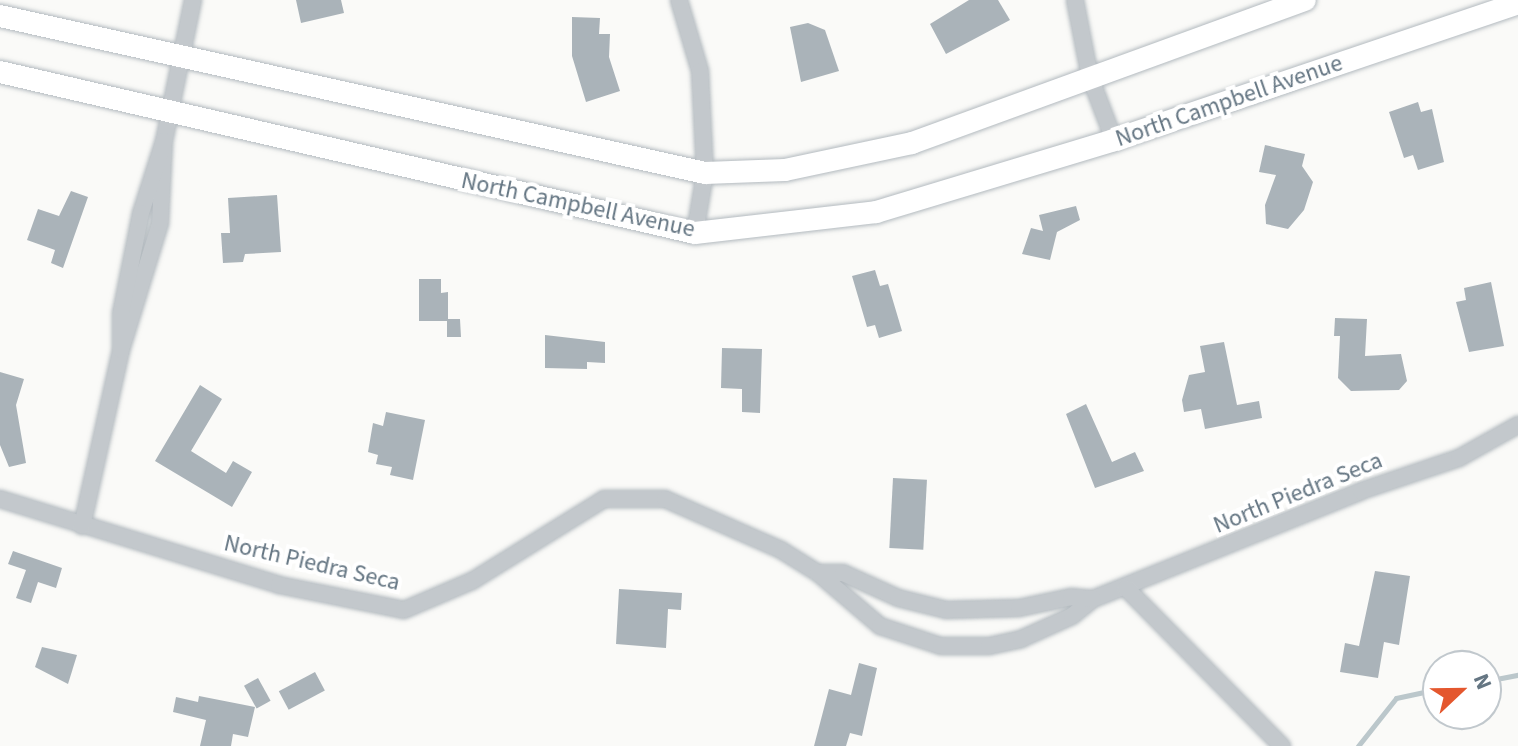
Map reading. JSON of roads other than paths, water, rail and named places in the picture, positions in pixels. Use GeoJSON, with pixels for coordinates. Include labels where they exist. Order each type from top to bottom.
{"type":"FeatureCollection","features":[{"type":"Feature","properties":{"kind":"main road"},"geometry":{"type":"LineString","coordinates":[[0,16],[705,173],[785,170],[912,143],[1305,0]]}},
{"type":"Feature","properties":{"kind":"main road","name":"North Campbell Avenue"},"geometry":{"type":"LineString","coordinates":[[0,72],[695,233],[876,212],[1114,140],[1518,3]]}},
{"type":"Feature","properties":{"kind":"street"},"geometry":{"type":"LineString","coordinates":[[82,526],[121,350],[142,293],[160,223],[164,141],[173,114],[193,0]]}},
{"type":"Feature","properties":{"kind":"street"},"geometry":{"type":"LineString","coordinates":[[679,0],[700,71],[705,173],[695,233]]}},
{"type":"Feature","properties":{"kind":"street"},"geometry":{"type":"LineString","coordinates":[[1075,0],[1090,77],[1114,140]]}},
{"type":"Feature","properties":{"kind":"street","name":"North Piedra Seca"},"geometry":{"type":"LineString","coordinates":[[0,499],[279,585],[404,610],[472,581],[604,499],[665,499],[818,573],[880,626],[941,646],[989,646],[1021,639],[1072,616],[1093,599],[1361,491],[1459,458],[1518,425]]}},
{"type":"Feature","properties":{"kind":"street","name":"North Piedra Seca"},"geometry":{"type":"LineString","coordinates":[[818,573],[843,573],[898,598],[946,610],[1019,608],[1071,597],[1093,599]]}},
{"type":"Feature","properties":{"kind":"street"},"geometry":{"type":"LineString","coordinates":[[1126,588],[1282,746]]}},
{"type":"Feature","properties":{"kind":"waterway"},"geometry":{"type":"LineString","coordinates":[[1502,678],[1518,675]]}},
{"type":"Feature","properties":{"kind":"waterway"},"geometry":{"type":"LineString","coordinates":[[1358,746],[1396,698],[1422,692]]}}]}
